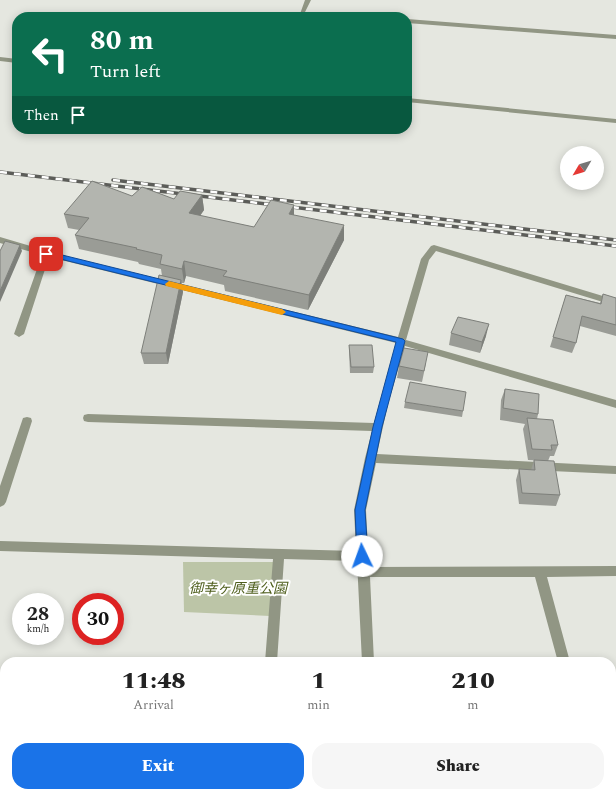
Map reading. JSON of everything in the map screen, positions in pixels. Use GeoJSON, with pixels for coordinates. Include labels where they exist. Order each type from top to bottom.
{"type":"FeatureCollection","features":[{"type":"Feature","properties":{"kind":"street"},"geometry":{"type":"LineString","coordinates":[[302,12],[308,0]]}},
{"type":"Feature","properties":{"kind":"street"},"geometry":{"type":"LineString","coordinates":[[412,21],[616,37]]}},
{"type":"Feature","properties":{"kind":"street"},"geometry":{"type":"LineString","coordinates":[[0,59],[12,60]]}},
{"type":"Feature","properties":{"kind":"street"},"geometry":{"type":"LineString","coordinates":[[412,101],[616,121]]}},
{"type":"Feature","properties":{"kind":"street"},"geometry":{"type":"LineString","coordinates":[[0,240],[46,254],[400,341],[616,404]]}},
{"type":"Feature","properties":{"kind":"street"},"geometry":{"type":"LineString","coordinates":[[368,657],[360,510],[370,458],[400,341],[425,258],[434,248],[616,303]]}},
{"type":"Feature","properties":{"kind":"street"},"geometry":{"type":"LineString","coordinates":[[19,334],[46,254]]}},
{"type":"Feature","properties":{"kind":"street"},"geometry":{"type":"LineString","coordinates":[[88,418],[378,427]]}},
{"type":"Feature","properties":{"kind":"street"},"geometry":{"type":"LineString","coordinates":[[0,502],[27,421]]}},
{"type":"Feature","properties":{"kind":"street"},"geometry":{"type":"LineString","coordinates":[[370,458],[616,470]]}},
{"type":"Feature","properties":{"kind":"street"},"geometry":{"type":"LineString","coordinates":[[0,546],[362,556]]}},
{"type":"Feature","properties":{"kind":"street"},"geometry":{"type":"LineString","coordinates":[[271,657],[279,554]]}},
{"type":"Feature","properties":{"kind":"street"},"geometry":{"type":"LineString","coordinates":[[539,571],[563,657]]}},
{"type":"Feature","properties":{"kind":"street"},"geometry":{"type":"LineString","coordinates":[[363,572],[616,571]]}},
{"type":"Feature","properties":{"kind":"green space","name":"御幸ヶ原重公園"},"geometry":{"type":"Polygon","coordinates":[[[183,562],[274,562],[270,616],[184,612],[183,562]]]}},
{"type":"Feature","properties":{"kind":"building"},"geometry":{"type":"Polygon","coordinates":[[[92,181],[132,196],[142,187],[174,199],[180,191],[202,195],[189,213],[254,227],[271,200],[294,205],[289,214],[344,225],[309,295],[223,276],[227,271],[184,261],[182,269],[160,264],[162,255],[136,249],[137,248],[75,235],[89,218],[64,214],[92,181]]]}},
{"type":"Feature","properties":{"kind":"building"},"geometry":{"type":"Polygon","coordinates":[[[5,241],[20,245],[0,291],[0,251],[5,241]]]}},
{"type":"Feature","properties":{"kind":"building"},"geometry":{"type":"Polygon","coordinates":[[[159,275],[181,280],[166,353],[141,353],[159,275]]]}},
{"type":"Feature","properties":{"kind":"building"},"geometry":{"type":"Polygon","coordinates":[[[603,294],[616,298],[616,325],[582,316],[576,343],[553,337],[566,295],[601,304],[603,294]]]}},
{"type":"Feature","properties":{"kind":"building"},"geometry":{"type":"Polygon","coordinates":[[[458,317],[489,324],[482,342],[451,333],[458,317]]]}},
{"type":"Feature","properties":{"kind":"building"},"geometry":{"type":"Polygon","coordinates":[[[349,345],[372,345],[374,367],[351,367],[349,345]]]}},
{"type":"Feature","properties":{"kind":"building"},"geometry":{"type":"Polygon","coordinates":[[[404,348],[428,352],[424,371],[399,366],[404,348]]]}},
{"type":"Feature","properties":{"kind":"building"},"geometry":{"type":"Polygon","coordinates":[[[410,382],[466,392],[463,411],[405,402],[410,382]]]}},
{"type":"Feature","properties":{"kind":"building"},"geometry":{"type":"Polygon","coordinates":[[[505,389],[539,394],[538,414],[503,408],[505,389]]]}},
{"type":"Feature","properties":{"kind":"building"},"geometry":{"type":"Polygon","coordinates":[[[527,418],[553,420],[558,445],[551,445],[552,450],[532,449],[527,418]]]}},
{"type":"Feature","properties":{"kind":"building"},"geometry":{"type":"Polygon","coordinates":[[[534,460],[554,461],[560,495],[522,493],[519,469],[535,470],[534,460]]]}},
{"type":"Feature","properties":{"kind":"railway"},"geometry":{"type":"LineString","coordinates":[[0,172],[616,246]]}},
{"type":"Feature","properties":{"kind":"railway"},"geometry":{"type":"LineString","coordinates":[[113,180],[616,240]]}},
{"type":"Feature","properties":{"kind":"slow traffic"},"geometry":{"type":"LineString","coordinates":[[169,284],[282,312]]}},
{"type":"Feature","properties":{"kind":"route"},"geometry":{"type":"LineString","coordinates":[[46,254],[400,341],[370,458],[360,510],[362,556]]}}]}
